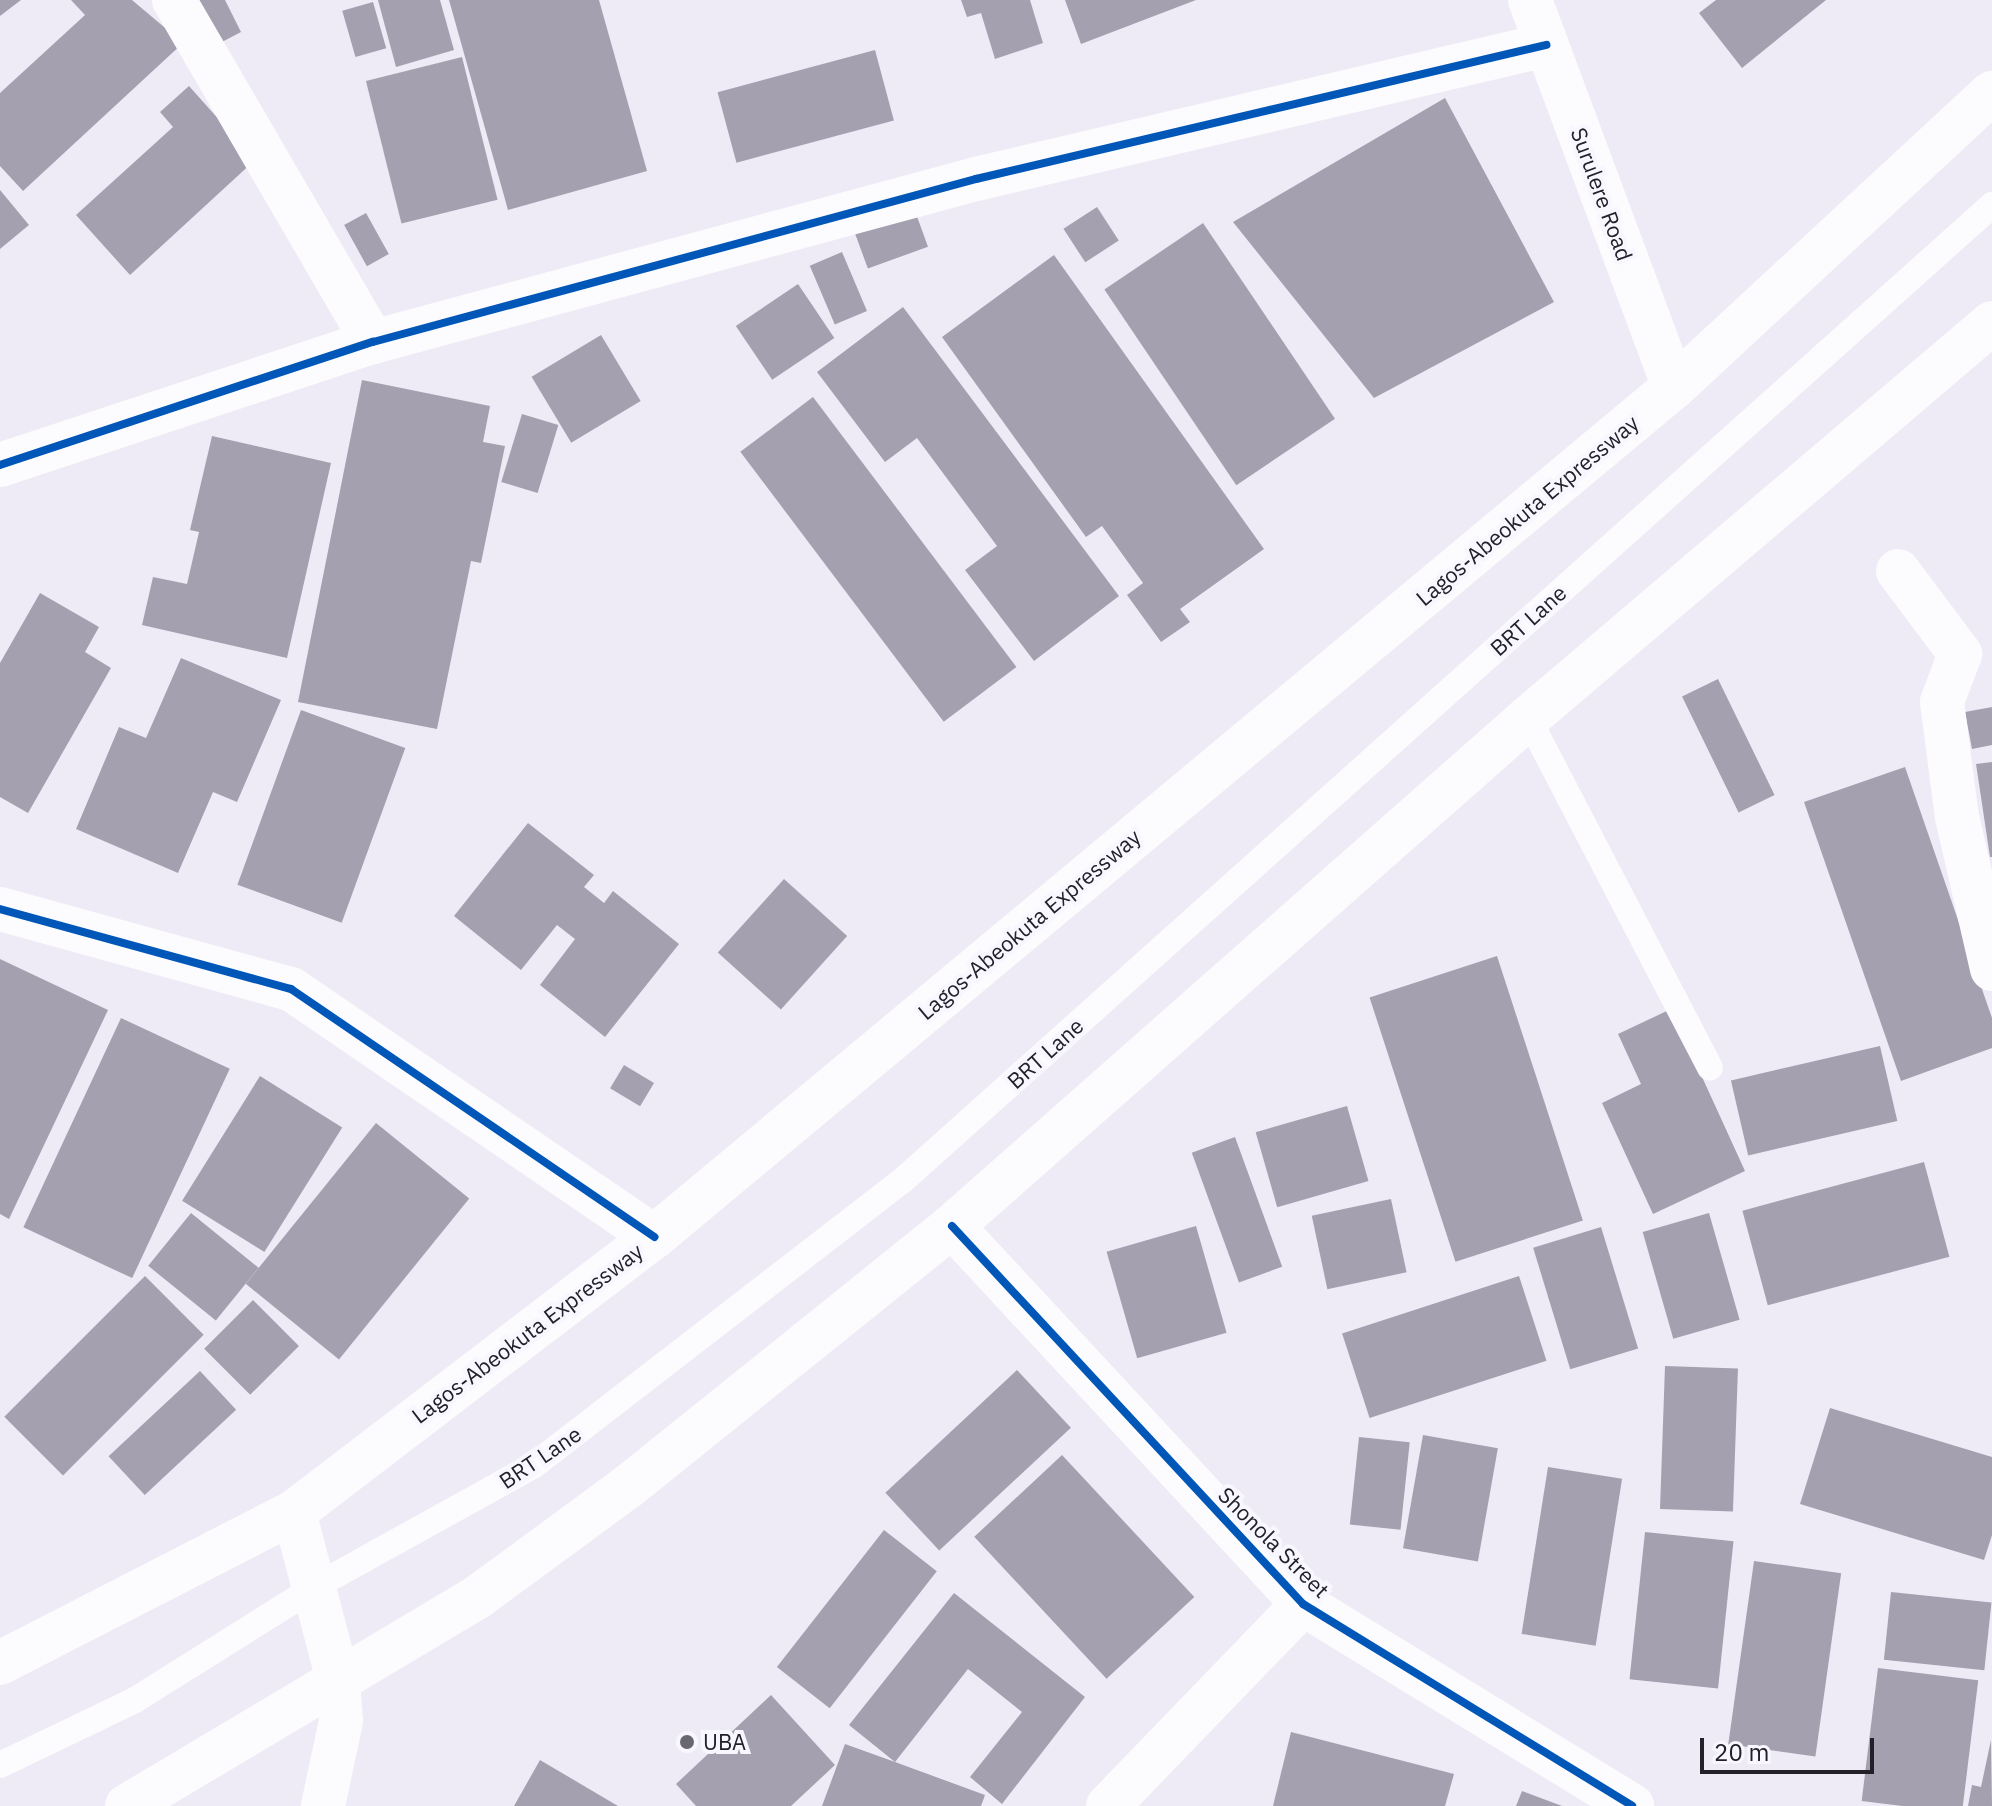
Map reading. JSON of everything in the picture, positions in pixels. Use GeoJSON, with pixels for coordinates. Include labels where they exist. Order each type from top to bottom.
{"type":"FeatureCollection","features":[{"type":"Feature","properties":{"kind":"main road"},"geometry":{"type":"LineString","coordinates":[[174,0],[373,342]]}},
{"type":"Feature","properties":{"kind":"main road","name":"Surulere Road"},"geometry":{"type":"LineString","coordinates":[[1530,0],[1674,387]]}},
{"type":"Feature","properties":{"kind":"main road"},"geometry":{"type":"LineString","coordinates":[[0,465],[373,342],[976,179],[1546,45]]}},
{"type":"Feature","properties":{"kind":"main road","name":"Lagos-Abeokuta Expressway"},"geometry":{"type":"LineString","coordinates":[[0,1663],[294,1512],[654,1237],[1674,387],[1992,93]]}},
{"type":"Feature","properties":{"kind":"main road"},"geometry":{"type":"LineString","coordinates":[[127,1806],[479,1596],[630,1485],[952,1226],[1528,718],[1992,323]]}},
{"type":"Feature","properties":{"kind":"main road"},"geometry":{"type":"LineString","coordinates":[[1898,571],[1976,655],[1942,702],[1957,817],[1992,969]]}},
{"type":"Feature","properties":{"kind":"main road"},"geometry":{"type":"LineString","coordinates":[[0,909],[291,989],[654,1237]]}},
{"type":"Feature","properties":{"kind":"main road","name":"Shonola Street"},"geometry":{"type":"LineString","coordinates":[[952,1226],[1303,1604],[1632,1806]]}},
{"type":"Feature","properties":{"kind":"main road"},"geometry":{"type":"LineString","coordinates":[[294,1512],[318,1585],[338,1680],[341,1721],[323,1806]]}},
{"type":"Feature","properties":{"kind":"main road"},"geometry":{"type":"LineString","coordinates":[[1108,1806],[1303,1604]]}},
{"type":"Feature","properties":{"kind":"lane","name":"BRT Lane"},"geometry":{"type":"LineString","coordinates":[[0,1765],[135,1700],[318,1585],[533,1466],[902,1181],[1992,205]]}},
{"type":"Feature","properties":{"kind":"lane"},"geometry":{"type":"LineString","coordinates":[[1528,718],[1710,1067]]}},
{"type":"Feature","properties":{"kind":"building"},"geometry":{"type":"Polygon","coordinates":[[[0,0],[21,0],[0,16],[0,0]]]}},
{"type":"Feature","properties":{"kind":"building"},"geometry":{"type":"Polygon","coordinates":[[[71,0],[132,0],[183,43],[23,191],[0,166],[0,93],[85,15],[71,0]]]}},
{"type":"Feature","properties":{"kind":"building"},"geometry":{"type":"Polygon","coordinates":[[[199,0],[225,0],[241,32],[220,43],[199,0]]]}},
{"type":"Feature","properties":{"kind":"building"},"geometry":{"type":"Polygon","coordinates":[[[378,0],[440,0],[454,50],[396,67],[378,0]]]}},
{"type":"Feature","properties":{"kind":"building"},"geometry":{"type":"Polygon","coordinates":[[[449,0],[599,0],[647,171],[508,210],[449,0]]]}},
{"type":"Feature","properties":{"kind":"building"},"geometry":{"type":"Polygon","coordinates":[[[961,0],[1030,0],[1043,43],[995,59],[981,13],[967,17],[961,0]]]}},
{"type":"Feature","properties":{"kind":"building"},"geometry":{"type":"Polygon","coordinates":[[[1065,0],[1196,0],[1081,44],[1065,0]]]}},
{"type":"Feature","properties":{"kind":"building"},"geometry":{"type":"Polygon","coordinates":[[[1716,0],[1826,0],[1742,68],[1699,13],[1716,0]]]}},
{"type":"Feature","properties":{"kind":"building"},"geometry":{"type":"Polygon","coordinates":[[[373,2],[386,48],[355,57],[342,11],[373,2]]]}},
{"type":"Feature","properties":{"kind":"building"},"geometry":{"type":"Polygon","coordinates":[[[875,50],[894,121],[736,163],[718,92],[875,50]]]}},
{"type":"Feature","properties":{"kind":"building"},"geometry":{"type":"Polygon","coordinates":[[[462,57],[498,200],[402,224],[366,81],[462,57]]]}},
{"type":"Feature","properties":{"kind":"building"},"geometry":{"type":"Polygon","coordinates":[[[189,86],[255,160],[130,275],[76,215],[173,127],[160,112],[189,86]]]}},
{"type":"Feature","properties":{"kind":"building"},"geometry":{"type":"Polygon","coordinates":[[[1445,98],[1554,302],[1374,398],[1233,222],[1445,98]]]}},
{"type":"Feature","properties":{"kind":"building"},"geometry":{"type":"Polygon","coordinates":[[[0,190],[29,225],[0,249],[0,190]]]}},
{"type":"Feature","properties":{"kind":"building"},"geometry":{"type":"Polygon","coordinates":[[[1097,207],[1119,241],[1085,262],[1063,229],[1097,207]]]}},
{"type":"Feature","properties":{"kind":"building"},"geometry":{"type":"Polygon","coordinates":[[[915,211],[928,247],[868,269],[855,233],[915,211]]]}},
{"type":"Feature","properties":{"kind":"building"},"geometry":{"type":"Polygon","coordinates":[[[366,213],[389,254],[367,266],[344,225],[366,213]]]}},
{"type":"Feature","properties":{"kind":"building"},"geometry":{"type":"Polygon","coordinates":[[[1203,223],[1335,419],[1236,485],[1104,290],[1203,223]]]}},
{"type":"Feature","properties":{"kind":"building"},"geometry":{"type":"Polygon","coordinates":[[[842,252],[867,311],[835,325],[810,266],[842,252]]]}},
{"type":"Feature","properties":{"kind":"building"},"geometry":{"type":"Polygon","coordinates":[[[1054,255],[1264,549],[1180,609],[1190,622],[1161,642],[1127,595],[1143,583],[1102,526],[1086,537],[942,337],[1054,255]]]}},
{"type":"Feature","properties":{"kind":"building"},"geometry":{"type":"Polygon","coordinates":[[[798,284],[834,338],[772,380],[736,326],[798,284]]]}},
{"type":"Feature","properties":{"kind":"building"},"geometry":{"type":"Polygon","coordinates":[[[903,307],[1119,596],[1034,661],[965,570],[997,546],[917,438],[885,462],[817,372],[903,307]]]}},
{"type":"Feature","properties":{"kind":"building"},"geometry":{"type":"Polygon","coordinates":[[[601,335],[641,401],[571,443],[532,377],[601,335]]]}},
{"type":"Feature","properties":{"kind":"building"},"geometry":{"type":"Polygon","coordinates":[[[362,380],[490,406],[483,442],[505,446],[481,563],[471,561],[437,729],[298,702],[362,380]]]}},
{"type":"Feature","properties":{"kind":"building"},"geometry":{"type":"Polygon","coordinates":[[[813,397],[1016,667],[944,722],[740,452],[813,397]]]}},
{"type":"Feature","properties":{"kind":"building"},"geometry":{"type":"Polygon","coordinates":[[[522,414],[558,425],[538,493],[501,482],[522,414]]]}},
{"type":"Feature","properties":{"kind":"building"},"geometry":{"type":"Polygon","coordinates":[[[212,436],[331,463],[287,658],[142,625],[153,577],[187,584],[199,532],[190,530],[212,436]]]}},
{"type":"Feature","properties":{"kind":"building"},"geometry":{"type":"Polygon","coordinates":[[[40,593],[99,627],[85,652],[111,668],[28,813],[0,797],[0,663],[40,593]]]}},
{"type":"Feature","properties":{"kind":"building"},"geometry":{"type":"Polygon","coordinates":[[[181,658],[281,700],[237,802],[213,792],[178,873],[76,829],[119,727],[146,738],[181,658]]]}},
{"type":"Feature","properties":{"kind":"building"},"geometry":{"type":"Polygon","coordinates":[[[1718,679],[1775,795],[1739,812],[1682,697],[1718,679]]]}},
{"type":"Feature","properties":{"kind":"building"},"geometry":{"type":"Polygon","coordinates":[[[1992,707],[1992,745],[1972,749],[1965,712],[1992,707]]]}},
{"type":"Feature","properties":{"kind":"building"},"geometry":{"type":"Polygon","coordinates":[[[301,710],[405,748],[342,923],[237,885],[301,710]]]}},
{"type":"Feature","properties":{"kind":"building"},"geometry":{"type":"Polygon","coordinates":[[[1992,762],[1992,857],[1990,857],[1976,764],[1992,762]]]}},
{"type":"Feature","properties":{"kind":"building"},"geometry":{"type":"Polygon","coordinates":[[[1905,767],[1992,1018],[1992,1048],[1901,1081],[1804,802],[1905,767]]]}},
{"type":"Feature","properties":{"kind":"building"},"geometry":{"type":"Polygon","coordinates":[[[528,823],[594,875],[584,887],[604,903],[613,891],[679,944],[605,1037],[540,985],[575,939],[557,925],[521,970],[454,916],[528,823]]]}},
{"type":"Feature","properties":{"kind":"building"},"geometry":{"type":"Polygon","coordinates":[[[784,879],[847,936],[781,1009],[718,953],[784,879]]]}},
{"type":"Feature","properties":{"kind":"building"},"geometry":{"type":"Polygon","coordinates":[[[1497,956],[1583,1220],[1455,1262],[1370,997],[1497,956]]]}},
{"type":"Feature","properties":{"kind":"building"},"geometry":{"type":"Polygon","coordinates":[[[0,959],[108,1010],[9,1219],[0,1214],[0,959]]]}},
{"type":"Feature","properties":{"kind":"building"},"geometry":{"type":"Polygon","coordinates":[[[1671,1009],[1745,1171],[1653,1214],[1602,1103],[1641,1084],[1618,1034],[1671,1009]]]}},
{"type":"Feature","properties":{"kind":"building"},"geometry":{"type":"Polygon","coordinates":[[[121,1018],[230,1069],[132,1278],[23,1227],[121,1018]]]}},
{"type":"Feature","properties":{"kind":"building"},"geometry":{"type":"Polygon","coordinates":[[[1880,1046],[1897,1121],[1748,1155],[1731,1080],[1880,1046]]]}},
{"type":"Feature","properties":{"kind":"building"},"geometry":{"type":"Polygon","coordinates":[[[624,1065],[654,1083],[640,1106],[610,1088],[624,1065]]]}},
{"type":"Feature","properties":{"kind":"building"},"geometry":{"type":"Polygon","coordinates":[[[260,1076],[342,1127],[264,1252],[182,1201],[260,1076]]]}},
{"type":"Feature","properties":{"kind":"building"},"geometry":{"type":"Polygon","coordinates":[[[1347,1106],[1368,1181],[1277,1207],[1256,1132],[1347,1106]]]}},
{"type":"Feature","properties":{"kind":"building"},"geometry":{"type":"Polygon","coordinates":[[[376,1123],[469,1199],[339,1359],[246,1284],[376,1123]]]}},
{"type":"Feature","properties":{"kind":"building"},"geometry":{"type":"Polygon","coordinates":[[[1235,1137],[1282,1267],[1239,1282],[1192,1153],[1235,1137]]]}},
{"type":"Feature","properties":{"kind":"building"},"geometry":{"type":"Polygon","coordinates":[[[1924,1162],[1949,1257],[1768,1305],[1742,1211],[1924,1162]]]}},
{"type":"Feature","properties":{"kind":"building"},"geometry":{"type":"Polygon","coordinates":[[[1391,1199],[1407,1272],[1327,1289],[1312,1216],[1391,1199]]]}},
{"type":"Feature","properties":{"kind":"building"},"geometry":{"type":"Polygon","coordinates":[[[191,1213],[259,1268],[216,1321],[148,1266],[191,1213]]]}},
{"type":"Feature","properties":{"kind":"building"},"geometry":{"type":"Polygon","coordinates":[[[1709,1213],[1740,1320],[1673,1339],[1643,1232],[1709,1213]]]}},
{"type":"Feature","properties":{"kind":"building"},"geometry":{"type":"Polygon","coordinates":[[[1196,1226],[1227,1333],[1137,1358],[1107,1252],[1196,1226]]]}},
{"type":"Feature","properties":{"kind":"building"},"geometry":{"type":"Polygon","coordinates":[[[1601,1227],[1638,1348],[1570,1369],[1533,1248],[1601,1227]]]}},
{"type":"Feature","properties":{"kind":"building"},"geometry":{"type":"Polygon","coordinates":[[[145,1276],[204,1335],[63,1475],[4,1417],[145,1276]]]}},
{"type":"Feature","properties":{"kind":"building"},"geometry":{"type":"Polygon","coordinates":[[[1519,1276],[1547,1361],[1370,1418],[1342,1333],[1519,1276]]]}},
{"type":"Feature","properties":{"kind":"building"},"geometry":{"type":"Polygon","coordinates":[[[253,1300],[299,1346],[250,1395],[204,1349],[253,1300]]]}},
{"type":"Feature","properties":{"kind":"building"},"geometry":{"type":"Polygon","coordinates":[[[1665,1366],[1738,1369],[1733,1511],[1660,1509],[1665,1366]]]}},
{"type":"Feature","properties":{"kind":"building"},"geometry":{"type":"Polygon","coordinates":[[[1017,1370],[1071,1428],[939,1551],[885,1493],[1017,1370]]]}},
{"type":"Feature","properties":{"kind":"building"},"geometry":{"type":"Polygon","coordinates":[[[200,1371],[236,1410],[145,1495],[109,1456],[200,1371]]]}},
{"type":"Feature","properties":{"kind":"building"},"geometry":{"type":"Polygon","coordinates":[[[1830,1408],[1992,1457],[1992,1535],[1984,1560],[1800,1504],[1830,1408]]]}},
{"type":"Feature","properties":{"kind":"building"},"geometry":{"type":"Polygon","coordinates":[[[1423,1435],[1498,1448],[1478,1561],[1403,1548],[1423,1435]]]}},
{"type":"Feature","properties":{"kind":"building"},"geometry":{"type":"Polygon","coordinates":[[[1359,1437],[1410,1442],[1401,1530],[1350,1525],[1359,1437]]]}},
{"type":"Feature","properties":{"kind":"building"},"geometry":{"type":"Polygon","coordinates":[[[1062,1455],[1194,1597],[1107,1679],[974,1537],[1062,1455]]]}},
{"type":"Feature","properties":{"kind":"building"},"geometry":{"type":"Polygon","coordinates":[[[1548,1467],[1622,1479],[1596,1646],[1522,1634],[1548,1467]]]}},
{"type":"Feature","properties":{"kind":"building"},"geometry":{"type":"Polygon","coordinates":[[[884,1530],[937,1571],[830,1708],[777,1667],[884,1530]]]}},
{"type":"Feature","properties":{"kind":"building"},"geometry":{"type":"Polygon","coordinates":[[[1645,1532],[1734,1541],[1718,1688],[1630,1679],[1645,1532]]]}},
{"type":"Feature","properties":{"kind":"building"},"geometry":{"type":"Polygon","coordinates":[[[1754,1561],[1841,1573],[1815,1756],[1728,1744],[1754,1561]]]}},
{"type":"Feature","properties":{"kind":"building"},"geometry":{"type":"Polygon","coordinates":[[[1891,1592],[1991,1603],[1984,1670],[1884,1660],[1891,1592]]]}},
{"type":"Feature","properties":{"kind":"building"},"geometry":{"type":"Polygon","coordinates":[[[954,1593],[1085,1697],[1002,1804],[970,1777],[1022,1712],[968,1669],[895,1762],[849,1725],[954,1593]]]}},
{"type":"Feature","properties":{"kind":"building"},"geometry":{"type":"Polygon","coordinates":[[[1878,1668],[1978,1680],[1963,1806],[1902,1806],[1862,1801],[1878,1668]]]}},
{"type":"Feature","properties":{"kind":"building"},"geometry":{"type":"Polygon","coordinates":[[[771,1695],[835,1765],[791,1806],[696,1806],[676,1784],[771,1695]]]}},
{"type":"Feature","properties":{"kind":"building"},"geometry":{"type":"Polygon","coordinates":[[[1291,1732],[1454,1774],[1445,1806],[1273,1806],[1291,1732]]]}},
{"type":"Feature","properties":{"kind":"building"},"geometry":{"type":"Polygon","coordinates":[[[1991,1740],[1992,1806],[1968,1806],[1972,1785],[1981,1787],[1991,1740]]]}},
{"type":"Feature","properties":{"kind":"building"},"geometry":{"type":"Polygon","coordinates":[[[845,1744],[985,1795],[981,1806],[822,1806],[845,1744]]]}},
{"type":"Feature","properties":{"kind":"building"},"geometry":{"type":"Polygon","coordinates":[[[540,1760],[618,1806],[514,1806],[540,1760]]]}},
{"type":"Feature","properties":{"kind":"building"},"geometry":{"type":"Polygon","coordinates":[[[1522,1791],[1562,1806],[1516,1806],[1522,1791]]]}},
{"type":"Feature","properties":{"kind":"cycle path"},"geometry":{"type":"LineString","coordinates":[[0,465],[373,342],[976,179],[1546,45]]}},
{"type":"Feature","properties":{"kind":"cycle path"},"geometry":{"type":"LineString","coordinates":[[0,909],[291,989],[654,1237]]}},
{"type":"Feature","properties":{"kind":"cycle path"},"geometry":{"type":"LineString","coordinates":[[952,1226],[1303,1604],[1632,1806]]}},
{"type":"Feature","properties":{"kind":"place","name":"UBA"},"geometry":{"type":"Point","coordinates":[687,1742]}}]}
